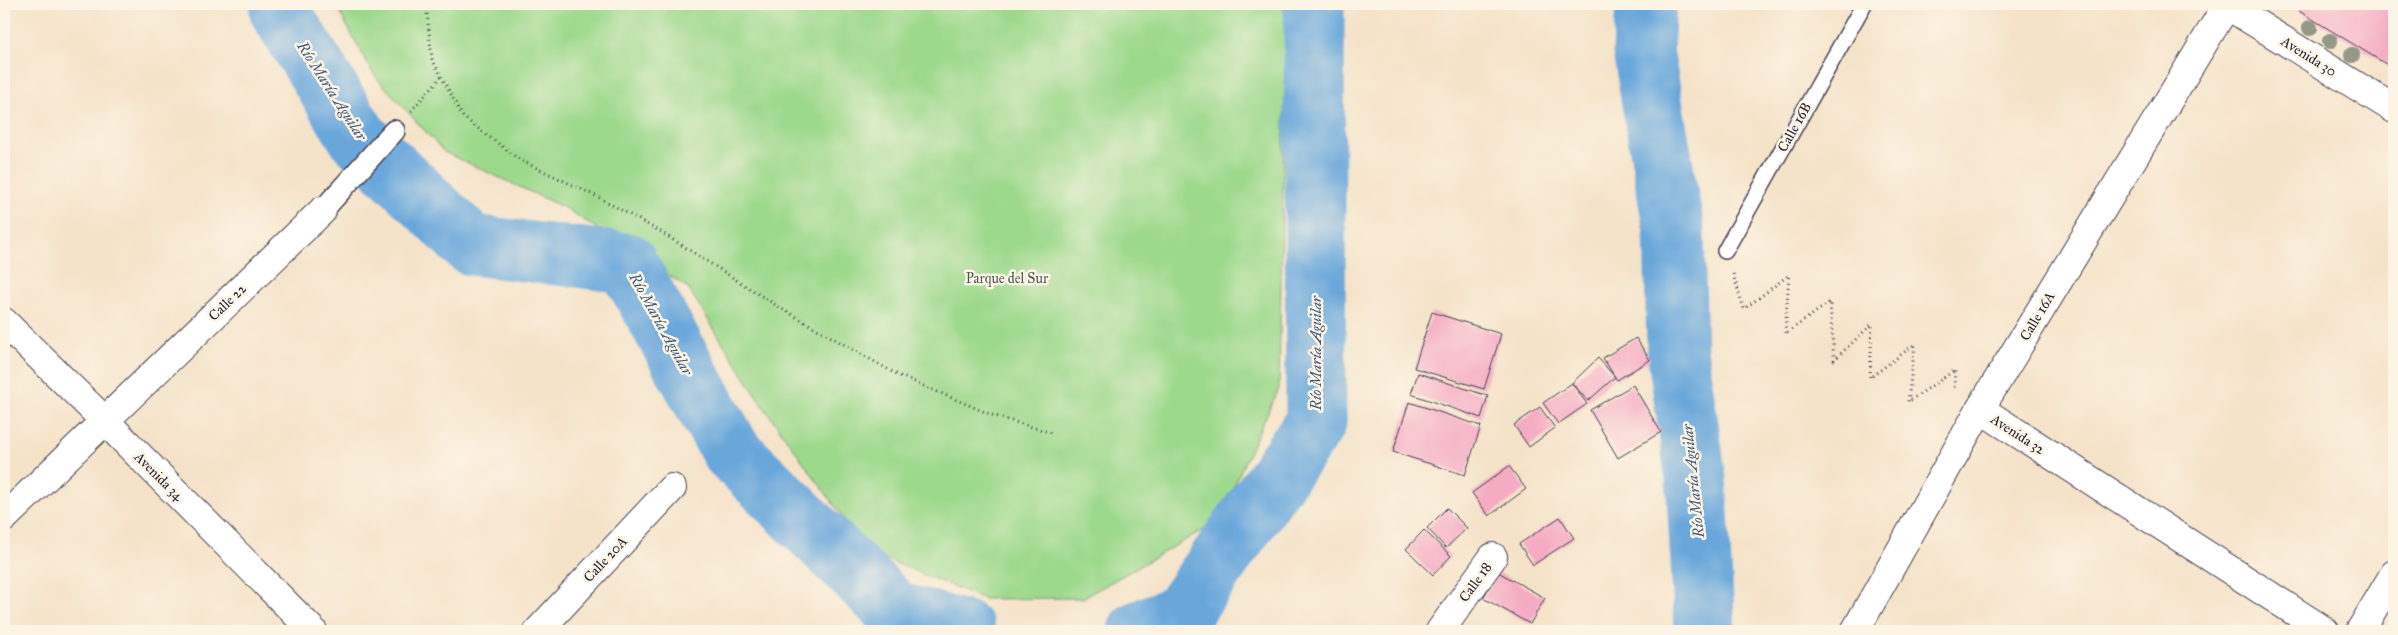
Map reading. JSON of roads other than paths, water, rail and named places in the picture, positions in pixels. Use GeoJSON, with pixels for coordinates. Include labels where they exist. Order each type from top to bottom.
{"type":"FeatureCollection","features":[{"type":"Feature","properties":{"kind":"street","name":"Avenida 30"},"geometry":{"type":"LineString","coordinates":[[2226,4],[2394,109]]}},
{"type":"Feature","properties":{"kind":"street","name":"Calle 16A"},"geometry":{"type":"LineString","coordinates":[[1855,631],[1980,409],[2226,4]]}},
{"type":"Feature","properties":{"kind":"street","name":"Calle 22"},"geometry":{"type":"LineString","coordinates":[[4,518],[322,211],[394,131]]}},
{"type":"Feature","properties":{"kind":"street","name":"Avenida 34"},"geometry":{"type":"LineString","coordinates":[[4,322],[313,631]]}},
{"type":"Feature","properties":{"kind":"street","name":"Avenida 32"},"geometry":{"type":"LineString","coordinates":[[1980,409],[2326,631]]}},
{"type":"Feature","properties":{"kind":"street","name":"Calle 20A"},"geometry":{"type":"LineString","coordinates":[[538,631],[672,488]]}},
{"type":"Feature","properties":{"kind":"street","name":"Calle 18"},"geometry":{"type":"LineString","coordinates":[[1440,631],[1493,558]]}},
{"type":"Feature","properties":{"kind":"street"},"geometry":{"type":"LineString","coordinates":[[2360,631],[2394,574]]}},
{"type":"Feature","properties":{"kind":"lane","name":"Calle 16B"},"geometry":{"type":"LineString","coordinates":[[1725,250],[1864,4]]}},
{"type":"Feature","properties":{"kind":"waterway","name":"Río María Aguilar"},"geometry":{"type":"LineString","coordinates":[[281,4],[280,11],[358,137],[471,245],[627,263],[731,451],[896,612],[965,631]]}},
{"type":"Feature","properties":{"kind":"waterway","name":"Río María Aguilar"},"geometry":{"type":"LineString","coordinates":[[1138,631],[1181,614],[1316,422],[1314,4]]}},
{"type":"Feature","properties":{"kind":"waterway","name":"Río María Aguilar"},"geometry":{"type":"LineString","coordinates":[[1646,4],[1643,50],[1674,230],[1677,350],[1696,479],[1705,631]]}},
{"type":"Feature","properties":{"kind":"park label","name":"Parque del Sur"},"geometry":{"type":"Point","coordinates":[1007,278]}}]}
